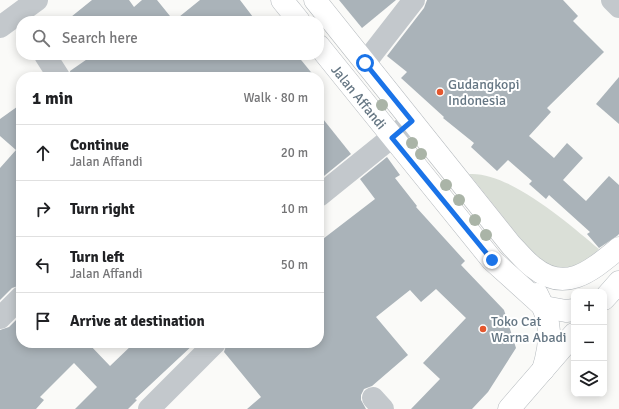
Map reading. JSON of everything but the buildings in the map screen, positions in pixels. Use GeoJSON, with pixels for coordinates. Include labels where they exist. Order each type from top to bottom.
{"type":"FeatureCollection","features":[{"type":"Feature","properties":{"kind":"main road"},"geometry":{"type":"LineString","coordinates":[[282,0],[295,16]]}},
{"type":"Feature","properties":{"kind":"main road","name":"Jalan Affandi"},"geometry":{"type":"LineString","coordinates":[[315,0],[511,245]]}},
{"type":"Feature","properties":{"kind":"main road","name":"Jalan Affandi"},"geometry":{"type":"LineString","coordinates":[[324,52],[492,260],[544,307]]}},
{"type":"Feature","properties":{"kind":"main road"},"geometry":{"type":"LineString","coordinates":[[511,245],[533,267],[550,278],[569,280],[590,272],[619,248]]}},
{"type":"Feature","properties":{"kind":"main road"},"geometry":{"type":"LineString","coordinates":[[511,245],[544,307],[550,328],[549,348],[543,370]]}},
{"type":"Feature","properties":{"kind":"main road"},"geometry":{"type":"LineString","coordinates":[[607,296],[619,282]]}},
{"type":"Feature","properties":{"kind":"main road"},"geometry":{"type":"LineString","coordinates":[[544,307],[571,310]]}},
{"type":"Feature","properties":{"kind":"main road"},"geometry":{"type":"LineString","coordinates":[[516,407],[543,370],[571,338]]}},
{"type":"Feature","properties":{"kind":"street"},"geometry":{"type":"LineString","coordinates":[[21,16],[38,0]]}},
{"type":"Feature","properties":{"kind":"street"},"geometry":{"type":"LineString","coordinates":[[365,63],[414,0]]}},
{"type":"Feature","properties":{"kind":"street"},"geometry":{"type":"LineString","coordinates":[[612,0],[619,6]]}},
{"type":"Feature","properties":{"kind":"street"},"geometry":{"type":"LineString","coordinates":[[0,27],[16,19]]}},
{"type":"Feature","properties":{"kind":"street"},"geometry":{"type":"LineString","coordinates":[[48,60],[56,72]]}},
{"type":"Feature","properties":{"kind":"street"},"geometry":{"type":"LineString","coordinates":[[324,192],[412,121]]}},
{"type":"Feature","properties":{"kind":"street"},"geometry":{"type":"LineString","coordinates":[[0,318],[16,302]]}},
{"type":"Feature","properties":{"kind":"street"},"geometry":{"type":"LineString","coordinates":[[148,409],[210,348]]}},
{"type":"Feature","properties":{"kind":"shaded area"},"geometry":{"type":"Polygon","coordinates":[[[469,174],[485,175],[520,190],[555,213],[599,249],[577,269],[554,270],[532,253],[469,174]]]}},
{"type":"Feature","properties":{"kind":"place","name":"Gudangkopi Indonesia"},"geometry":{"type":"Point","coordinates":[440,92]}},
{"type":"Feature","properties":{"kind":"place","name":"Toko Cat Warna Abadi"},"geometry":{"type":"Point","coordinates":[483,329]}},
{"type":"Feature","properties":{"kind":"route"},"geometry":{"type":"LineString","coordinates":[[365,63],[412,121],[392,138],[492,260]]}}]}
